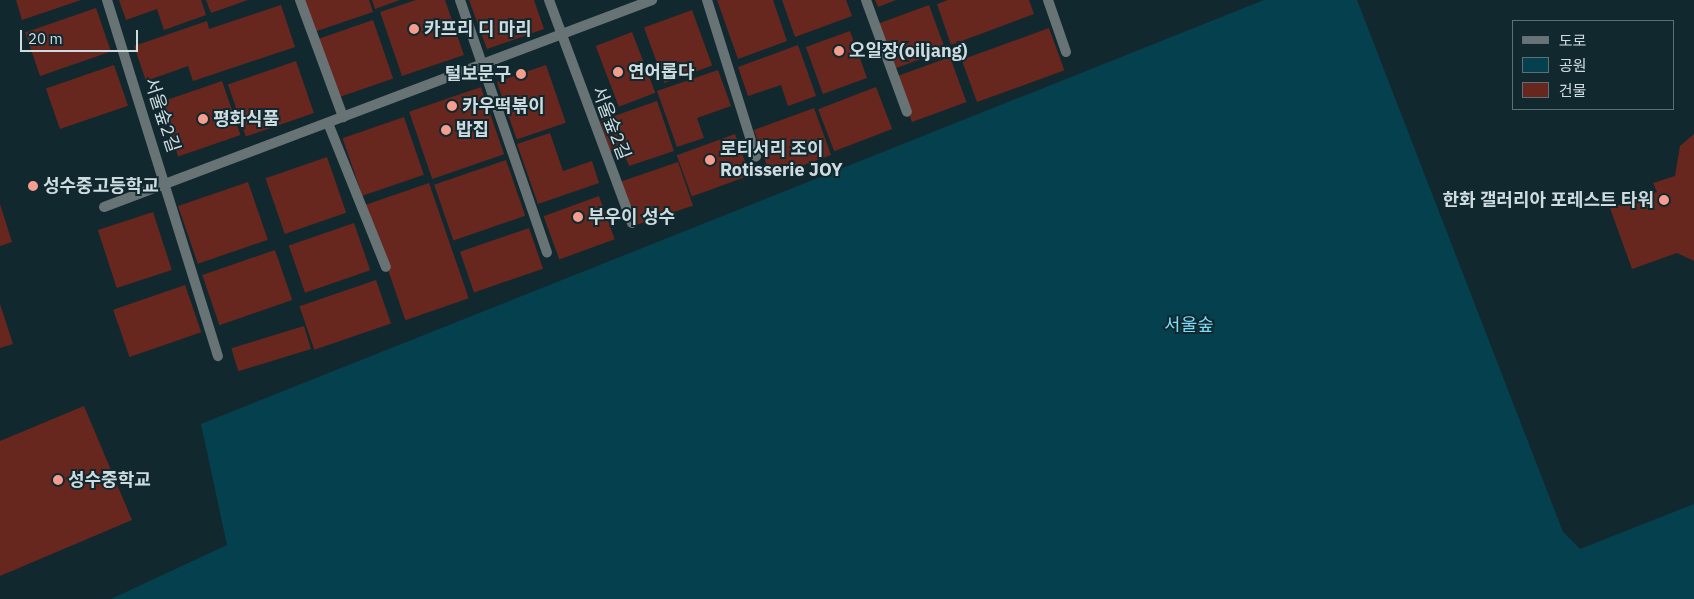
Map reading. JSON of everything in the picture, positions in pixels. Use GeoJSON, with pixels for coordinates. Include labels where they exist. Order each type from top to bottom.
{"type":"FeatureCollection","features":[{"type":"Feature","properties":{"kind":"street","name":"서울숲2길"},"geometry":{"type":"LineString","coordinates":[[108,0],[218,356]]}},
{"type":"Feature","properties":{"kind":"street"},"geometry":{"type":"LineString","coordinates":[[300,0],[344,117]]}},
{"type":"Feature","properties":{"kind":"street"},"geometry":{"type":"LineString","coordinates":[[460,0],[547,252]]}},
{"type":"Feature","properties":{"kind":"street","name":"서울숲2길"},"geometry":{"type":"LineString","coordinates":[[549,0],[632,223]]}},
{"type":"Feature","properties":{"kind":"street"},"geometry":{"type":"LineString","coordinates":[[104,207],[482,66],[652,0]]}},
{"type":"Feature","properties":{"kind":"street"},"geometry":{"type":"LineString","coordinates":[[707,0],[756,156]]}},
{"type":"Feature","properties":{"kind":"street"},"geometry":{"type":"LineString","coordinates":[[866,0],[906,112]]}},
{"type":"Feature","properties":{"kind":"street"},"geometry":{"type":"LineString","coordinates":[[1048,0],[1066,52]]}},
{"type":"Feature","properties":{"kind":"street"},"geometry":{"type":"LineString","coordinates":[[328,123],[386,267]]}},
{"type":"Feature","properties":{"kind":"green space","name":"서울숲"},"geometry":{"type":"Polygon","coordinates":[[[1264,0],[1357,0],[1563,532],[1580,549],[1694,504],[1694,599],[111,599],[227,545],[201,424],[1264,0]]]}},
{"type":"Feature","properties":{"kind":"building"},"geometry":{"type":"Polygon","coordinates":[[[16,0],[81,0],[22,20],[16,0]]]}},
{"type":"Feature","properties":{"kind":"building"},"geometry":{"type":"Polygon","coordinates":[[[119,0],[201,0],[206,15],[164,30],[157,9],[126,20],[119,0]]]}},
{"type":"Feature","properties":{"kind":"building"},"geometry":{"type":"Polygon","coordinates":[[[206,0],[248,0],[211,13],[206,0]]]}},
{"type":"Feature","properties":{"kind":"building"},"geometry":{"type":"Polygon","coordinates":[[[303,0],[369,0],[373,12],[314,32],[303,0]]]}},
{"type":"Feature","properties":{"kind":"building"},"geometry":{"type":"Polygon","coordinates":[[[372,0],[400,0],[375,9],[372,0]]]}},
{"type":"Feature","properties":{"kind":"building"},"geometry":{"type":"Polygon","coordinates":[[[416,0],[445,0],[464,55],[402,76],[380,12],[416,0]]]}},
{"type":"Feature","properties":{"kind":"building"},"geometry":{"type":"Polygon","coordinates":[[[469,0],[534,0],[544,29],[487,49],[469,0]]]}},
{"type":"Feature","properties":{"kind":"building"},"geometry":{"type":"Polygon","coordinates":[[[717,0],[773,0],[787,41],[738,59],[717,0]]]}},
{"type":"Feature","properties":{"kind":"building"},"geometry":{"type":"Polygon","coordinates":[[[782,0],[846,0],[852,16],[795,37],[782,0]]]}},
{"type":"Feature","properties":{"kind":"building"},"geometry":{"type":"Polygon","coordinates":[[[875,0],[896,0],[878,7],[875,0]]]}},
{"type":"Feature","properties":{"kind":"building"},"geometry":{"type":"Polygon","coordinates":[[[948,0],[1029,0],[1034,14],[951,45],[937,4],[948,0]]]}},
{"type":"Feature","properties":{"kind":"building"},"geometry":{"type":"Polygon","coordinates":[[[281,5],[295,47],[193,81],[188,66],[146,81],[134,46],[207,21],[209,29],[281,5]]]}},
{"type":"Feature","properties":{"kind":"building"},"geometry":{"type":"Polygon","coordinates":[[[929,5],[945,50],[896,68],[879,23],[929,5]]]}},
{"type":"Feature","properties":{"kind":"building"},"geometry":{"type":"Polygon","coordinates":[[[96,8],[111,51],[40,76],[25,32],[96,8]]]}},
{"type":"Feature","properties":{"kind":"building"},"geometry":{"type":"Polygon","coordinates":[[[692,10],[712,65],[664,83],[644,27],[692,10]]]}},
{"type":"Feature","properties":{"kind":"building"},"geometry":{"type":"Polygon","coordinates":[[[373,20],[393,79],[337,98],[317,39],[373,20]]]}},
{"type":"Feature","properties":{"kind":"building"},"geometry":{"type":"Polygon","coordinates":[[[1049,28],[1064,70],[977,102],[962,60],[1049,28]]]}},
{"type":"Feature","properties":{"kind":"building"},"geometry":{"type":"Polygon","coordinates":[[[850,31],[867,78],[823,94],[806,47],[850,31]]]}},
{"type":"Feature","properties":{"kind":"building"},"geometry":{"type":"Polygon","coordinates":[[[632,32],[655,93],[619,107],[596,46],[632,32]]]}},
{"type":"Feature","properties":{"kind":"building"},"geometry":{"type":"Polygon","coordinates":[[[798,45],[816,96],[788,106],[781,85],[748,96],[738,67],[798,45]]]}},
{"type":"Feature","properties":{"kind":"building"},"geometry":{"type":"Polygon","coordinates":[[[950,57],[966,102],[912,122],[895,77],[950,57]]]}},
{"type":"Feature","properties":{"kind":"building"},"geometry":{"type":"Polygon","coordinates":[[[296,61],[314,113],[246,136],[228,84],[296,61]]]}},
{"type":"Feature","properties":{"kind":"building"},"geometry":{"type":"Polygon","coordinates":[[[114,65],[128,106],[60,129],[46,88],[114,65]]]}},
{"type":"Feature","properties":{"kind":"building"},"geometry":{"type":"Polygon","coordinates":[[[546,65],[566,123],[517,140],[497,82],[546,65]]]}},
{"type":"Feature","properties":{"kind":"building"},"geometry":{"type":"Polygon","coordinates":[[[718,70],[731,106],[697,118],[704,138],[677,147],[657,91],[718,70]]]}},
{"type":"Feature","properties":{"kind":"building"},"geometry":{"type":"Polygon","coordinates":[[[222,81],[241,135],[178,156],[160,102],[222,81]]]}},
{"type":"Feature","properties":{"kind":"building"},"geometry":{"type":"Polygon","coordinates":[[[481,87],[504,154],[432,179],[409,112],[481,87]]]}},
{"type":"Feature","properties":{"kind":"building"},"geometry":{"type":"Polygon","coordinates":[[[876,87],[892,129],[834,151],[818,109],[876,87]]]}},
{"type":"Feature","properties":{"kind":"building"},"geometry":{"type":"Polygon","coordinates":[[[657,101],[674,151],[629,166],[622,148],[610,152],[600,121],[657,101]]]}},
{"type":"Feature","properties":{"kind":"building"},"geometry":{"type":"Polygon","coordinates":[[[814,108],[831,155],[771,177],[754,130],[814,108]]]}},
{"type":"Feature","properties":{"kind":"building"},"geometry":{"type":"Polygon","coordinates":[[[404,117],[424,175],[362,196],[343,138],[404,117]]]}},
{"type":"Feature","properties":{"kind":"building"},"geometry":{"type":"Polygon","coordinates":[[[550,133],[563,171],[592,161],[599,183],[538,204],[517,144],[550,133]]]}},
{"type":"Feature","properties":{"kind":"building"},"geometry":{"type":"Polygon","coordinates":[[[735,134],[750,175],[692,197],[677,155],[735,134]]]}},
{"type":"Feature","properties":{"kind":"building","name":"한화 갤러리아 포레스트 타워"},"geometry":{"type":"Polygon","coordinates":[[[1694,134],[1694,261],[1677,253],[1632,269],[1610,208],[1657,192],[1653,183],[1675,176],[1680,146],[1694,134]]]}},
{"type":"Feature","properties":{"kind":"building"},"geometry":{"type":"Polygon","coordinates":[[[327,157],[346,213],[285,234],[266,178],[327,157]]]}},
{"type":"Feature","properties":{"kind":"building"},"geometry":{"type":"Polygon","coordinates":[[[506,160],[525,216],[453,241],[434,185],[506,160]]]}},
{"type":"Feature","properties":{"kind":"building"},"geometry":{"type":"Polygon","coordinates":[[[678,162],[693,205],[636,225],[621,182],[678,162]]]}},
{"type":"Feature","properties":{"kind":"building"},"geometry":{"type":"Polygon","coordinates":[[[248,182],[268,240],[198,264],[178,206],[248,182]]]}},
{"type":"Feature","properties":{"kind":"building"},"geometry":{"type":"Polygon","coordinates":[[[429,183],[469,298],[405,320],[366,205],[429,183]]]}},
{"type":"Feature","properties":{"kind":"building"},"geometry":{"type":"Polygon","coordinates":[[[599,196],[615,239],[559,259],[544,216],[599,196]]]}},
{"type":"Feature","properties":{"kind":"building"},"geometry":{"type":"Polygon","coordinates":[[[0,204],[12,242],[0,246],[0,204]]]}},
{"type":"Feature","properties":{"kind":"building"},"geometry":{"type":"Polygon","coordinates":[[[153,212],[172,270],[117,288],[98,230],[153,212]]]}},
{"type":"Feature","properties":{"kind":"building"},"geometry":{"type":"Polygon","coordinates":[[[354,223],[370,270],[305,293],[289,245],[354,223]]]}},
{"type":"Feature","properties":{"kind":"building"},"geometry":{"type":"Polygon","coordinates":[[[529,228],[543,269],[474,292],[460,252],[529,228]]]}},
{"type":"Feature","properties":{"kind":"building"},"geometry":{"type":"Polygon","coordinates":[[[275,250],[292,300],[219,325],[202,275],[275,250]]]}},
{"type":"Feature","properties":{"kind":"building"},"geometry":{"type":"Polygon","coordinates":[[[376,280],[391,323],[314,350],[299,306],[376,280]]]}},
{"type":"Feature","properties":{"kind":"building"},"geometry":{"type":"Polygon","coordinates":[[[185,285],[201,332],[129,357],[113,310],[185,285]]]}},
{"type":"Feature","properties":{"kind":"building"},"geometry":{"type":"Polygon","coordinates":[[[0,304],[13,344],[0,348],[0,304]]]}},
{"type":"Feature","properties":{"kind":"building"},"geometry":{"type":"Polygon","coordinates":[[[304,326],[311,349],[238,371],[231,348],[304,326]]]}},
{"type":"Feature","properties":{"kind":"building","name":"성수중학교"},"geometry":{"type":"Polygon","coordinates":[[[84,406],[132,520],[0,576],[0,441],[84,406]]]}},
{"type":"Feature","properties":{"kind":"place","name":"카프리 디 마리"},"geometry":{"type":"Point","coordinates":[414,29]}},
{"type":"Feature","properties":{"kind":"place","name":"오일장(oiljang)"},"geometry":{"type":"Point","coordinates":[839,51]}},
{"type":"Feature","properties":{"kind":"place","name":"연어롭다"},"geometry":{"type":"Point","coordinates":[618,72]}},
{"type":"Feature","properties":{"kind":"place","name":"털보문구"},"geometry":{"type":"Point","coordinates":[521,74]}},
{"type":"Feature","properties":{"kind":"place","name":"카우떡볶이"},"geometry":{"type":"Point","coordinates":[452,106]}},
{"type":"Feature","properties":{"kind":"place","name":"평화식품"},"geometry":{"type":"Point","coordinates":[203,119]}},
{"type":"Feature","properties":{"kind":"place","name":"밥집"},"geometry":{"type":"Point","coordinates":[446,130]}},
{"type":"Feature","properties":{"kind":"place","name":"로티서리 조이 Rotisserie JOY"},"geometry":{"type":"Point","coordinates":[710,160]}},
{"type":"Feature","properties":{"kind":"place","name":"성수중고등학교"},"geometry":{"type":"Point","coordinates":[33,186]}},
{"type":"Feature","properties":{"kind":"place","name":"한화 갤러리아 포레스트 타워"},"geometry":{"type":"Point","coordinates":[1664,200]}},
{"type":"Feature","properties":{"kind":"place","name":"부우이 성수"},"geometry":{"type":"Point","coordinates":[578,217]}},
{"type":"Feature","properties":{"kind":"place","name":"성수중학교"},"geometry":{"type":"Point","coordinates":[58,480]}}]}
